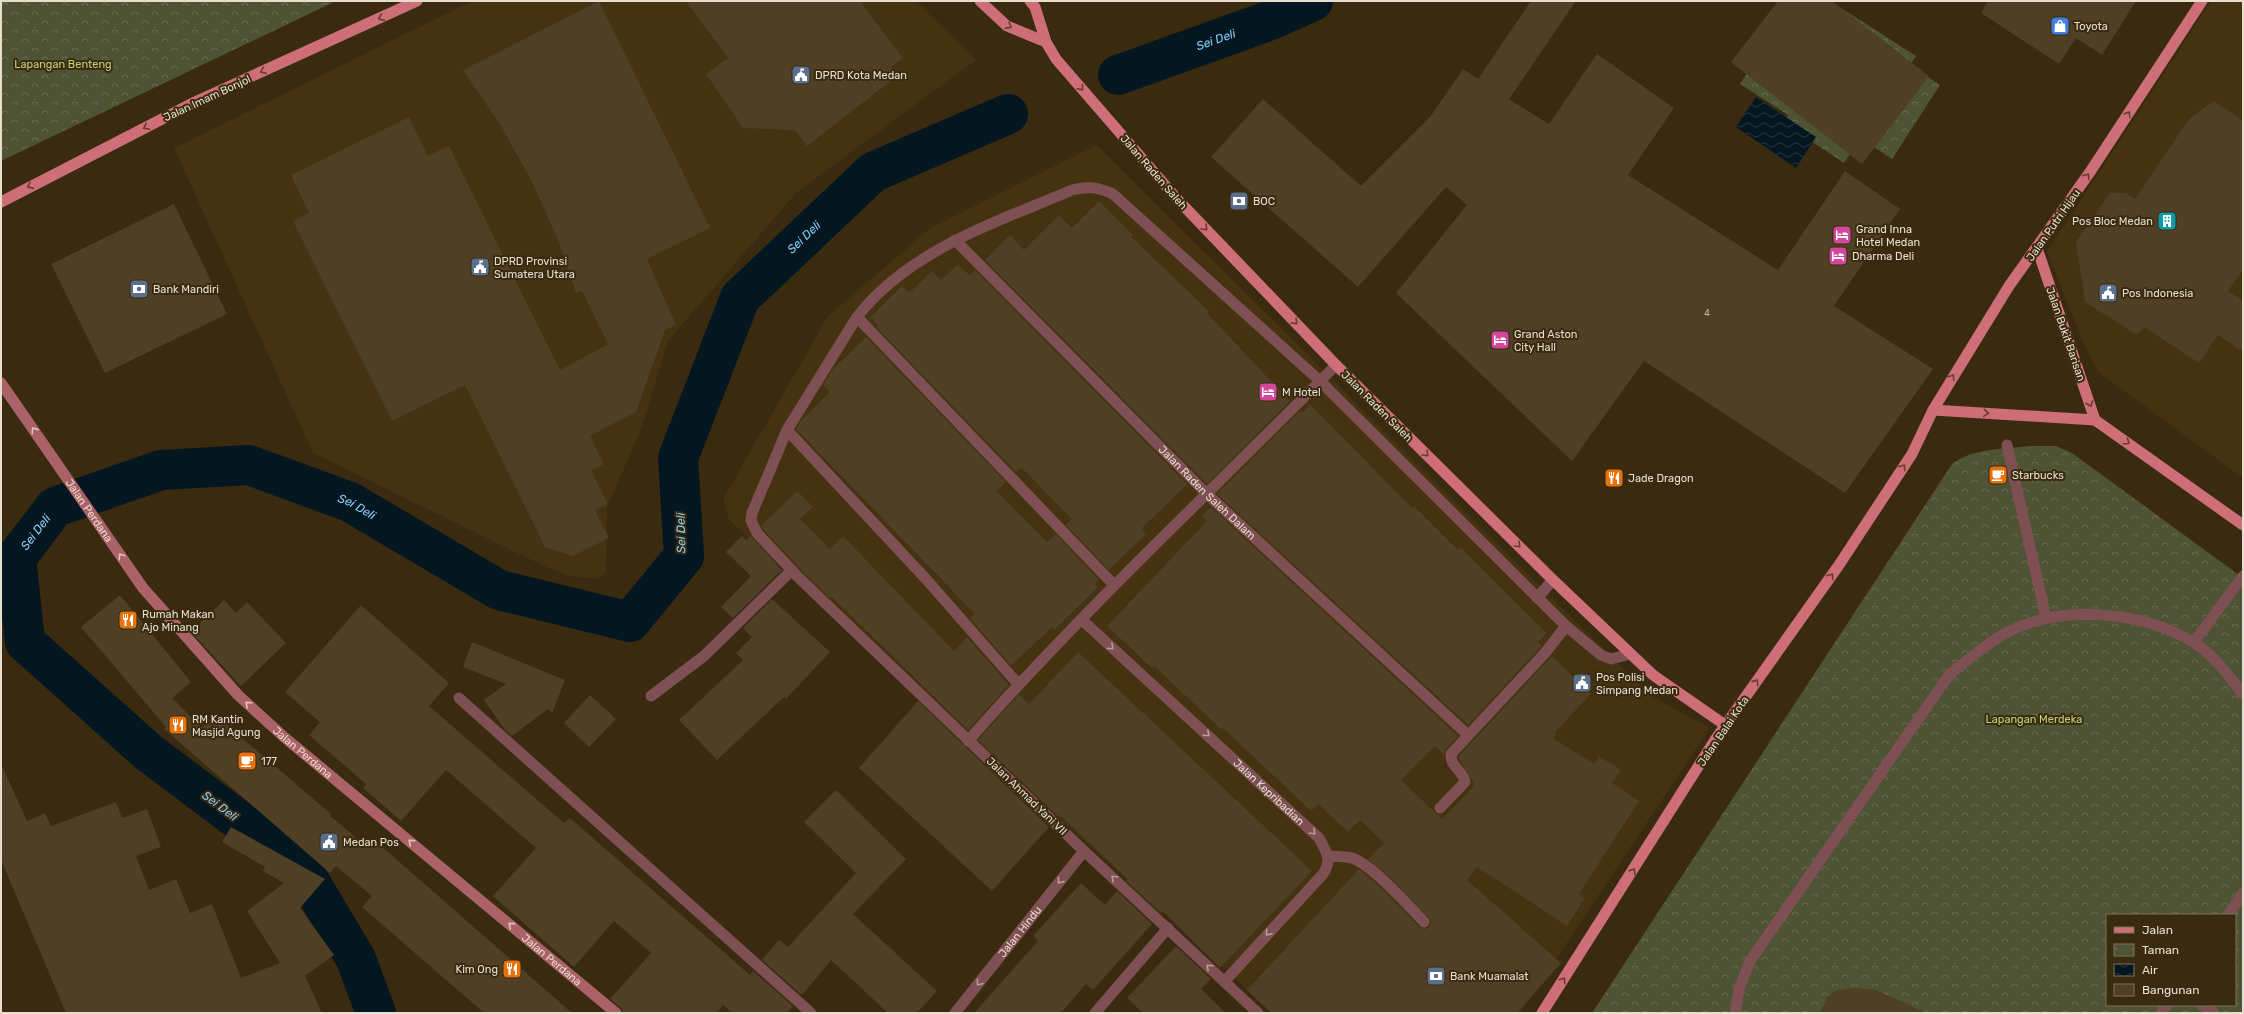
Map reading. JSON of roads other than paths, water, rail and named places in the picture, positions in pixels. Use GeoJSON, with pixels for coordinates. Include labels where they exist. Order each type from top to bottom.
{"type":"FeatureCollection","features":[{"type":"Feature","properties":{"kind":"main road","name":"Jalan Imam Bonjol"},"geometry":{"type":"LineString","coordinates":[[1,202],[195,102],[416,1]]}},
{"type":"Feature","properties":{"kind":"main road"},"geometry":{"type":"LineString","coordinates":[[980,1],[1007,26],[1046,42]]}},
{"type":"Feature","properties":{"kind":"main road","name":"Jalan Raden Saleh"},"geometry":{"type":"LineString","coordinates":[[1030,1],[1035,7],[1046,42],[1056,59],[1178,200],[1336,365],[1553,580],[1630,654],[1665,685],[1725,725]]}},
{"type":"Feature","properties":{"kind":"main road","name":"Jalan Putri Hijau"},"geometry":{"type":"LineString","coordinates":[[1912,454],[1933,410],[2009,286],[2090,172],[2202,1]]}},
{"type":"Feature","properties":{"kind":"main road","name":"Jalan Bukit Barisan"},"geometry":{"type":"LineString","coordinates":[[2036,248],[2095,420]]}},
{"type":"Feature","properties":{"kind":"main road","name":"Jalan Perdana"},"geometry":{"type":"LineString","coordinates":[[1,383],[143,588],[238,695],[284,737],[616,1013]]}},
{"type":"Feature","properties":{"kind":"main road"},"geometry":{"type":"LineString","coordinates":[[1933,410],[2095,420],[2243,525]]}},
{"type":"Feature","properties":{"kind":"main road","name":"Jalan Balai Kota"},"geometry":{"type":"LineString","coordinates":[[1542,1013],[1725,725],[1839,565],[1912,454]]}},
{"type":"Feature","properties":{"kind":"street","name":"Jalan Ahmad Yani VII"},"geometry":{"type":"LineString","coordinates":[[1258,1013],[968,741],[795,574],[757,533],[752,520],[752,513],[787,430],[857,317],[870,301],[898,277],[955,240],[1072,190],[1086,186],[1100,188],[1113,194],[1320,381],[1566,626],[1602,655],[1611,659],[1630,654]]}},
{"type":"Feature","properties":{"kind":"street","name":"Jalan Raden Saleh Dalam"},"geometry":{"type":"LineString","coordinates":[[955,240],[1207,494],[1468,735]]}},
{"type":"Feature","properties":{"kind":"street"},"geometry":{"type":"LineString","coordinates":[[857,317],[1114,586]]}},
{"type":"Feature","properties":{"kind":"street"},"geometry":{"type":"LineString","coordinates":[[968,741],[1018,684],[1336,365]]}},
{"type":"Feature","properties":{"kind":"street"},"geometry":{"type":"LineString","coordinates":[[787,430],[926,580],[1018,684]]}},
{"type":"Feature","properties":{"kind":"street"},"geometry":{"type":"LineString","coordinates":[[2007,444],[2046,618]]}},
{"type":"Feature","properties":{"kind":"street"},"geometry":{"type":"LineString","coordinates":[[651,696],[704,656],[795,574]]}},
{"type":"Feature","properties":{"kind":"street"},"geometry":{"type":"LineString","coordinates":[[2194,642],[2243,576]]}},
{"type":"Feature","properties":{"kind":"street"},"geometry":{"type":"LineString","coordinates":[[1537,598],[1553,580]]}},
{"type":"Feature","properties":{"kind":"street"},"geometry":{"type":"LineString","coordinates":[[1736,1013],[1739,989],[1750,961],[1949,675],[1982,648],[2009,631],[2046,618],[2092,614],[2141,621],[2177,633],[2194,642],[2215,659],[2243,694]]}},
{"type":"Feature","properties":{"kind":"street","name":"Jalan Kepribadian"},"geometry":{"type":"LineString","coordinates":[[1082,620],[1319,838],[1329,856]]}},
{"type":"Feature","properties":{"kind":"street"},"geometry":{"type":"LineString","coordinates":[[1440,808],[1465,782],[1465,779],[1452,764],[1451,757],[1468,735],[1545,653],[1566,626]]}},
{"type":"Feature","properties":{"kind":"street"},"geometry":{"type":"LineString","coordinates":[[459,698],[811,1013]]}},
{"type":"Feature","properties":{"kind":"street","name":"Jalan Hindu"},"geometry":{"type":"LineString","coordinates":[[955,1013],[1084,851]]}},
{"type":"Feature","properties":{"kind":"street"},"geometry":{"type":"LineString","coordinates":[[1225,981],[1323,874],[1328,867],[1329,856],[1352,858],[1361,863],[1381,879],[1424,922]]}},
{"type":"Feature","properties":{"kind":"street"},"geometry":{"type":"LineString","coordinates":[[2229,914],[2243,893]]}},
{"type":"Feature","properties":{"kind":"street"},"geometry":{"type":"LineString","coordinates":[[1095,1013],[1168,928]]}},
{"type":"Feature","properties":{"kind":"street"},"geometry":{"type":"LineString","coordinates":[[2204,1006],[2214,1013]]}},
{"type":"Feature","properties":{"kind":"water"},"geometry":{"type":"Polygon","coordinates":[[[1756,97],[1816,137],[1796,168],[1736,127],[1756,97]]]}},
{"type":"Feature","properties":{"kind":"waterway","name":"Sei Deli"},"geometry":{"type":"LineString","coordinates":[[1118,75],[1271,20],[1313,1]]}},
{"type":"Feature","properties":{"kind":"waterway","name":"Sei Deli"},"geometry":{"type":"LineString","coordinates":[[376,1013],[356,959],[301,867],[148,752],[25,642],[16,558],[55,507],[161,470],[249,465],[350,502],[499,590],[630,622],[684,556],[678,458],[740,298],[873,172],[1008,114]]}},
{"type":"Feature","properties":{"kind":"place","name":"Toyota"},"geometry":{"type":"Point","coordinates":[2060,26]}},
{"type":"Feature","properties":{"kind":"place","name":"DPRD Kota Medan"},"geometry":{"type":"Point","coordinates":[801,75]}},
{"type":"Feature","properties":{"kind":"place","name":"BOC"},"geometry":{"type":"Point","coordinates":[1239,201]}},
{"type":"Feature","properties":{"kind":"place","name":"Pos Bloc Medan"},"geometry":{"type":"Point","coordinates":[2167,221]}},
{"type":"Feature","properties":{"kind":"place","name":"Grand Inna Hotel Medan"},"geometry":{"type":"Point","coordinates":[1842,235]}},
{"type":"Feature","properties":{"kind":"place","name":"Dharma Deli"},"geometry":{"type":"Point","coordinates":[1838,256]}},
{"type":"Feature","properties":{"kind":"place","name":"DPRD Provinsi Sumatera Utara"},"geometry":{"type":"Point","coordinates":[480,267]}},
{"type":"Feature","properties":{"kind":"place","name":"Bank Mandiri"},"geometry":{"type":"Point","coordinates":[139,289]}},
{"type":"Feature","properties":{"kind":"place","name":"Pos Indonesia"},"geometry":{"type":"Point","coordinates":[2108,293]}},
{"type":"Feature","properties":{"kind":"place","name":"Grand Aston City Hall"},"geometry":{"type":"Point","coordinates":[1500,340]}},
{"type":"Feature","properties":{"kind":"place","name":"M Hotel"},"geometry":{"type":"Point","coordinates":[1268,392]}},
{"type":"Feature","properties":{"kind":"place","name":"Starbucks"},"geometry":{"type":"Point","coordinates":[1998,475]}},
{"type":"Feature","properties":{"kind":"place","name":"Jade Dragon"},"geometry":{"type":"Point","coordinates":[1614,478]}},
{"type":"Feature","properties":{"kind":"place","name":"Rumah Makan Ajo Minang"},"geometry":{"type":"Point","coordinates":[128,620]}},
{"type":"Feature","properties":{"kind":"place","name":"Pos Polisi Simpang Medan"},"geometry":{"type":"Point","coordinates":[1582,683]}},
{"type":"Feature","properties":{"kind":"place","name":"RM Kantin Masjid Agung"},"geometry":{"type":"Point","coordinates":[178,725]}},
{"type":"Feature","properties":{"kind":"place","name":"177"},"geometry":{"type":"Point","coordinates":[247,761]}},
{"type":"Feature","properties":{"kind":"place","name":"Medan Pos"},"geometry":{"type":"Point","coordinates":[329,842]}},
{"type":"Feature","properties":{"kind":"place","name":"Kim Ong"},"geometry":{"type":"Point","coordinates":[512,969]}},
{"type":"Feature","properties":{"kind":"place","name":"Bank Muamalat"},"geometry":{"type":"Point","coordinates":[1436,976]}},
{"type":"Feature","properties":{"kind":"park label","name":"Lapangan Benteng"},"geometry":{"type":"Point","coordinates":[63,64]}},
{"type":"Feature","properties":{"kind":"park label","name":"Lapangan Merdeka"},"geometry":{"type":"Point","coordinates":[2034,719]}}]}
